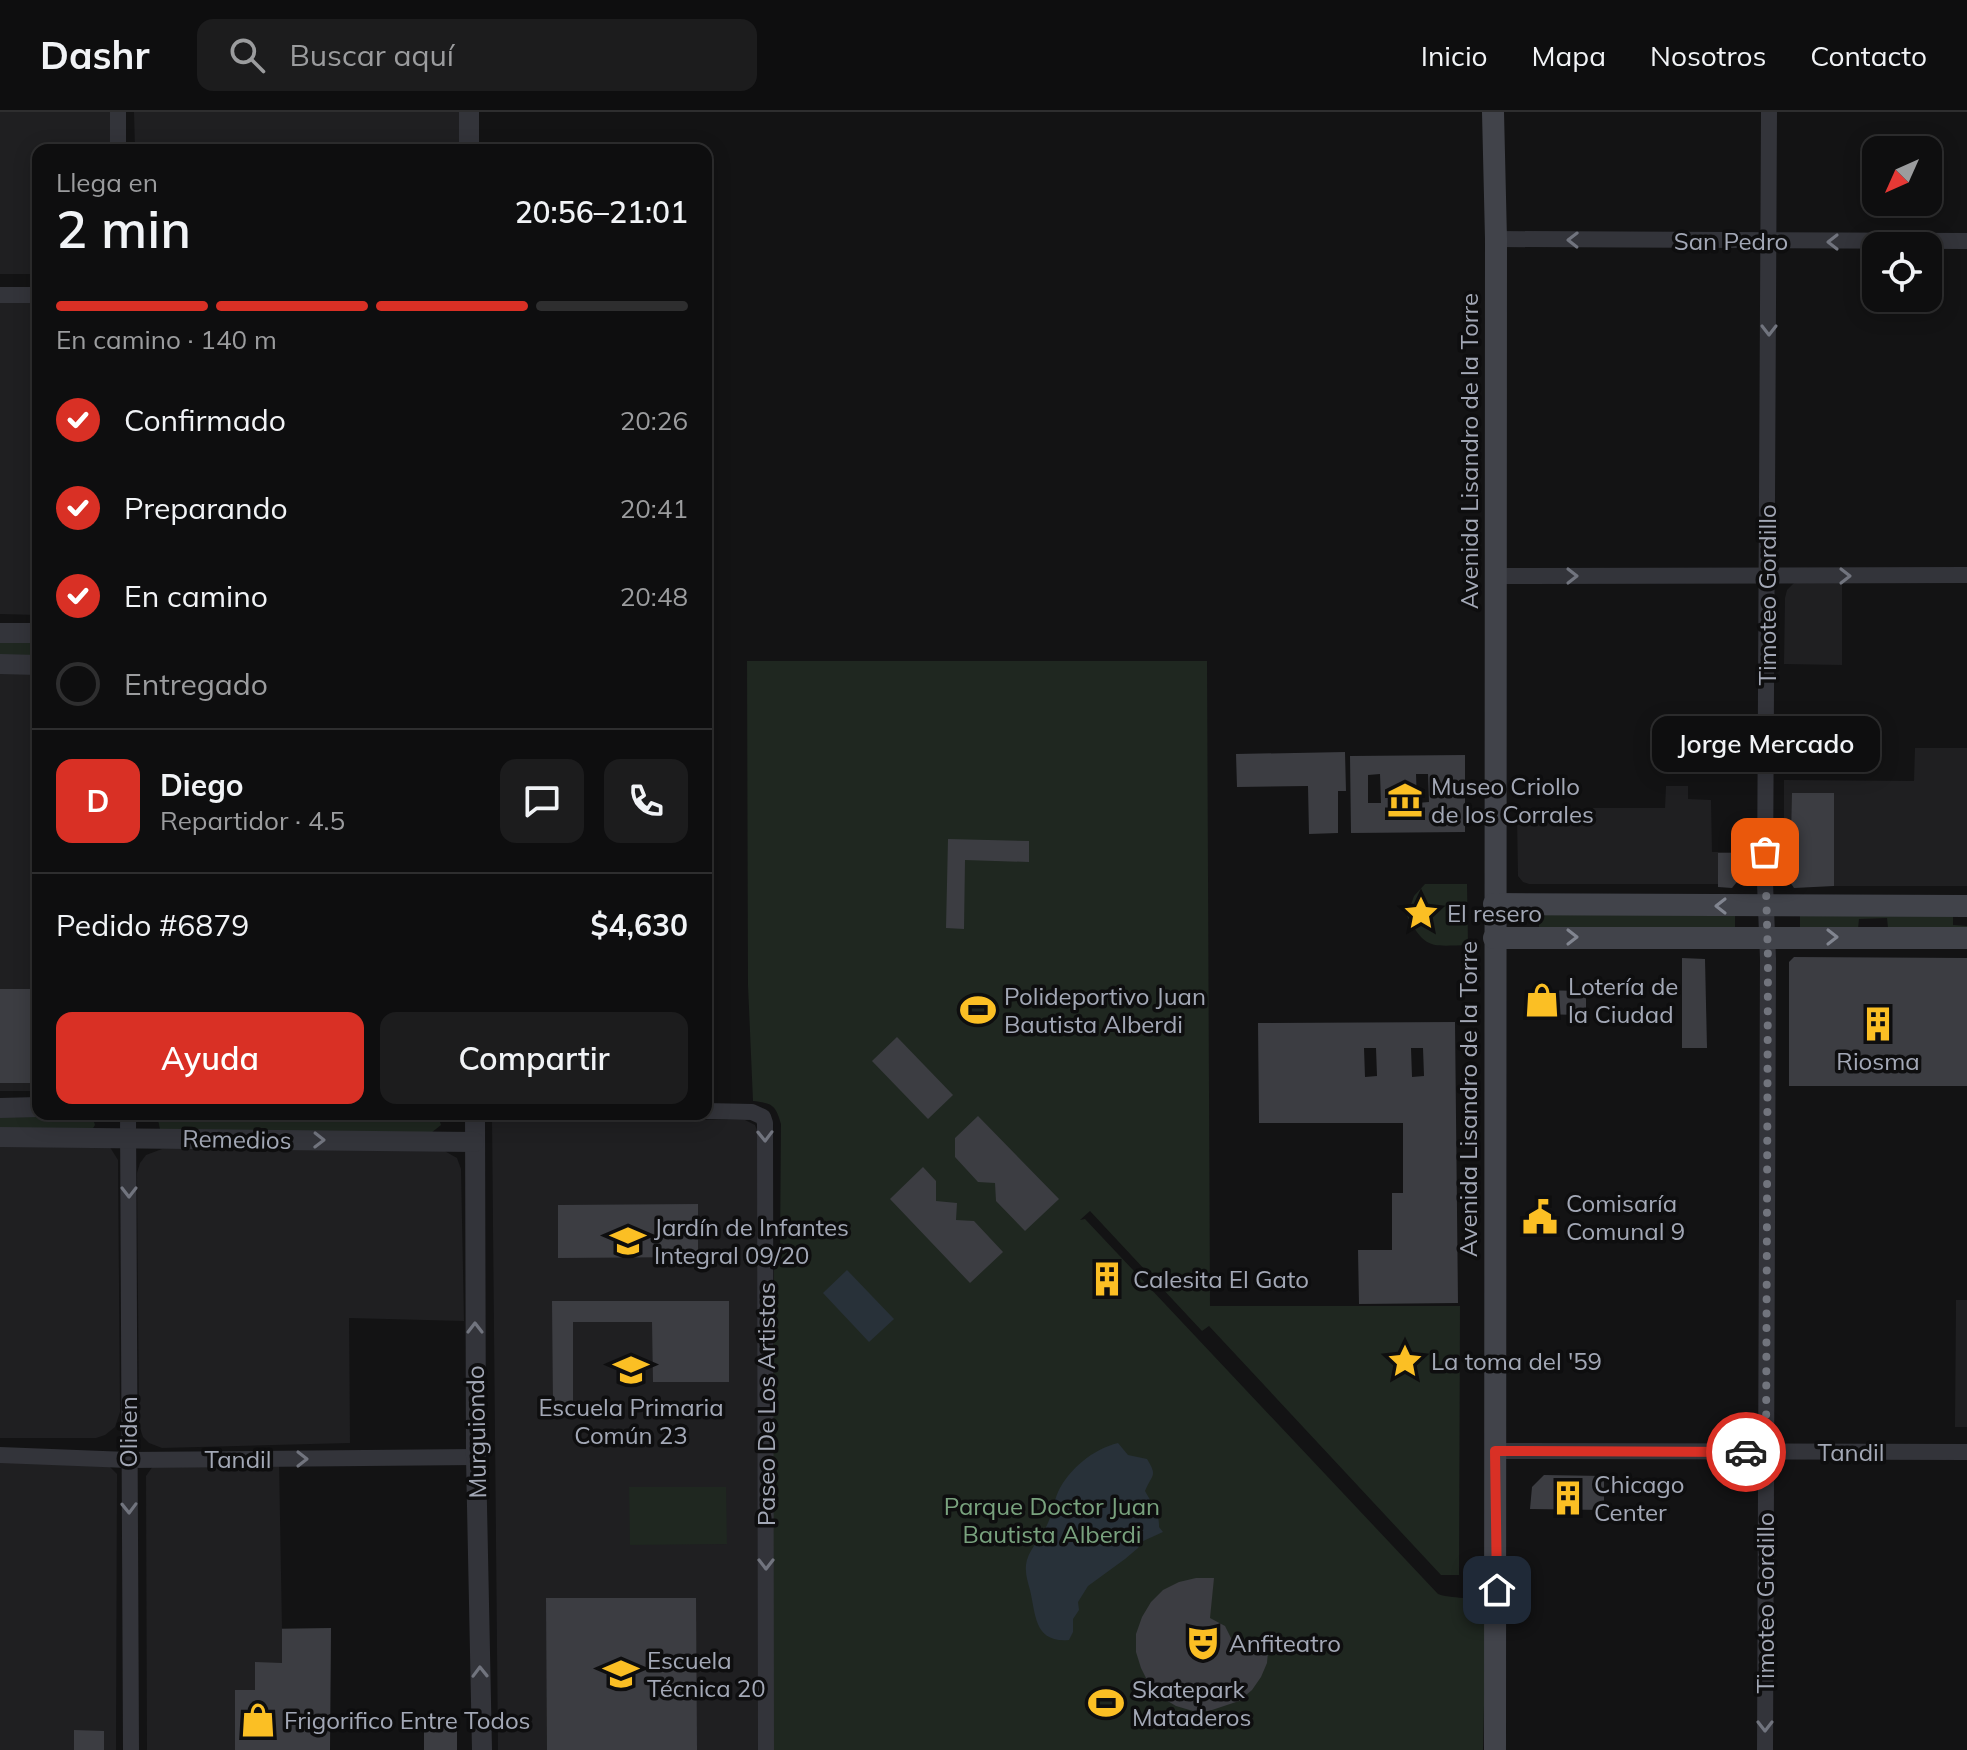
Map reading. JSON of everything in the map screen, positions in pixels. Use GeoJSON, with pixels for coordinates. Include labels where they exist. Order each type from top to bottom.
{"type":"FeatureCollection","features":[{"type":"Feature","properties":{"kind":"main road","name":"Avenida Lisandro de la Torre"},"geometry":{"type":"LineString","coordinates":[[1493,112],[1496,239],[1495,1750]]}},
{"type":"Feature","properties":{"kind":"main road"},"geometry":{"type":"LineString","coordinates":[[1494,904],[1967,906]]}},
{"type":"Feature","properties":{"kind":"main road"},"geometry":{"type":"LineString","coordinates":[[1494,938],[1967,938]]}},
{"type":"Feature","properties":{"kind":"street"},"geometry":{"type":"LineString","coordinates":[[118,112],[118,144]]}},
{"type":"Feature","properties":{"kind":"street"},"geometry":{"type":"LineString","coordinates":[[469,112],[469,144]]}},
{"type":"Feature","properties":{"kind":"street","name":"Timoteo Gordillo"},"geometry":{"type":"LineString","coordinates":[[1765,1750],[1769,112]]}},
{"type":"Feature","properties":{"kind":"street","name":"San Pedro"},"geometry":{"type":"LineString","coordinates":[[1496,239],[1967,241]]}},
{"type":"Feature","properties":{"kind":"street"},"geometry":{"type":"LineString","coordinates":[[0,295],[32,295]]}},
{"type":"Feature","properties":{"kind":"street"},"geometry":{"type":"LineString","coordinates":[[1494,576],[1967,575]]}},
{"type":"Feature","properties":{"kind":"street"},"geometry":{"type":"LineString","coordinates":[[0,633],[32,633]]}},
{"type":"Feature","properties":{"kind":"street"},"geometry":{"type":"LineString","coordinates":[[0,664],[32,665]]}},
{"type":"Feature","properties":{"kind":"street"},"geometry":{"type":"LineString","coordinates":[[0,1108],[32,1107]]}},
{"type":"Feature","properties":{"kind":"street","name":"Paseo De Los Artistas"},"geometry":{"type":"LineString","coordinates":[[712,1111],[752,1112],[763,1117],[765,1123],[766,1750]]}},
{"type":"Feature","properties":{"kind":"street","name":"Oliden"},"geometry":{"type":"LineString","coordinates":[[128,1120],[131,1750]]}},
{"type":"Feature","properties":{"kind":"street","name":"Murguiondo"},"geometry":{"type":"LineString","coordinates":[[475,1120],[476,1457],[482,1750]]}},
{"type":"Feature","properties":{"kind":"street","name":"Remedios"},"geometry":{"type":"LineString","coordinates":[[0,1137],[474,1142]]}},
{"type":"Feature","properties":{"kind":"street","name":"Tandil"},"geometry":{"type":"LineString","coordinates":[[1495,1451],[1967,1452]]}},
{"type":"Feature","properties":{"kind":"street","name":"Tandil"},"geometry":{"type":"LineString","coordinates":[[0,1455],[128,1460],[476,1457]]}},
{"type":"Feature","properties":{"kind":"shaded area"},"geometry":{"type":"Polygon","coordinates":[[[0,112],[111,112],[111,144],[32,144],[32,274],[0,274],[0,112]]]}},
{"type":"Feature","properties":{"kind":"shaded area"},"geometry":{"type":"Polygon","coordinates":[[[134,112],[460,112],[460,144],[135,144],[134,112]]]}},
{"type":"Feature","properties":{"kind":"shaded area"},"geometry":{"type":"Polygon","coordinates":[[[0,298],[32,298],[32,615],[0,614],[0,298]]]}},
{"type":"Feature","properties":{"kind":"shaded area"},"geometry":{"type":"Polygon","coordinates":[[[1842,579],[1842,665],[1784,664],[1787,590],[1796,581],[1842,579]]]}},
{"type":"Feature","properties":{"kind":"shaded area"},"geometry":{"type":"Polygon","coordinates":[[[0,665],[32,666],[32,1091],[0,1091],[0,665]]]}},
{"type":"Feature","properties":{"kind":"shaded area"},"geometry":{"type":"Polygon","coordinates":[[[1915,748],[1967,748],[1967,886],[1805,886],[1792,880],[1784,863],[1784,780],[1914,781],[1915,748]]]}},
{"type":"Feature","properties":{"kind":"shaded area"},"geometry":{"type":"Polygon","coordinates":[[[1666,786],[1688,786],[1688,799],[1711,800],[1712,852],[1758,852],[1758,865],[1751,876],[1733,884],[1529,884],[1518,876],[1517,817],[1592,818],[1593,808],[1665,808],[1666,786]]]}},
{"type":"Feature","properties":{"kind":"shaded area"},"geometry":{"type":"Polygon","coordinates":[[[492,1120],[745,1120],[755,1125],[759,1135],[762,1750],[498,1750],[492,1120]]]}},
{"type":"Feature","properties":{"kind":"shaded area"},"geometry":{"type":"Polygon","coordinates":[[[0,1140],[108,1144],[118,1160],[120,1412],[115,1427],[105,1435],[96,1438],[0,1438],[0,1140]]]}},
{"type":"Feature","properties":{"kind":"shaded area"},"geometry":{"type":"Polygon","coordinates":[[[162,1149],[441,1149],[457,1158],[461,1169],[464,1321],[349,1318],[350,1443],[162,1448],[143,1437],[139,1425],[137,1173],[146,1155],[162,1149]]]}},
{"type":"Feature","properties":{"kind":"shaded area"},"geometry":{"type":"Polygon","coordinates":[[[847,1270],[894,1319],[869,1342],[823,1293],[847,1270]]]}},
{"type":"Feature","properties":{"kind":"shaded area"},"geometry":{"type":"Polygon","coordinates":[[[1956,1300],[1967,1300],[1967,1427],[1955,1427],[1956,1300]]]}},
{"type":"Feature","properties":{"kind":"shaded area"},"geometry":{"type":"Polygon","coordinates":[[[1118,1443],[1128,1455],[1147,1459],[1153,1475],[1145,1491],[1163,1532],[1141,1542],[1125,1559],[1088,1586],[1078,1602],[1079,1610],[1073,1619],[1073,1632],[1069,1640],[1058,1640],[1049,1637],[1039,1626],[1026,1575],[1027,1560],[1050,1519],[1058,1492],[1068,1475],[1091,1455],[1118,1443]]]}},
{"type":"Feature","properties":{"kind":"shaded area"},"geometry":{"type":"Polygon","coordinates":[[[0,1461],[108,1465],[117,1474],[116,1750],[0,1750],[0,1461]]]}},
{"type":"Feature","properties":{"kind":"shaded area"},"geometry":{"type":"Polygon","coordinates":[[[279,1461],[282,1628],[331,1628],[329,1750],[147,1750],[146,1476],[153,1466],[279,1461]]]}},
{"type":"Feature","properties":{"kind":"green space"},"geometry":{"type":"Polygon","coordinates":[[[0,640],[32,641],[32,656],[0,655],[0,640]]]}},
{"type":"Feature","properties":{"kind":"green space","name":"Parque Doctor Juan Bautista Alberdi"},"geometry":{"type":"Polygon","coordinates":[[[747,661],[1207,661],[1210,1306],[1460,1306],[1459,1575],[1441,1575],[1209,1326],[1202,1331],[1090,1211],[1080,1220],[1085,1219],[1438,1594],[1472,1600],[1482,1608],[1486,1616],[1483,1750],[771,1750],[774,1257],[780,1251],[781,1124],[772,1106],[753,1101],[748,985],[747,661]]]}},
{"type":"Feature","properties":{"kind":"green space"},"geometry":{"type":"Polygon","coordinates":[[[1425,884],[1467,884],[1468,945],[1431,944],[1419,935],[1407,916],[1414,896],[1425,884]]]}},
{"type":"Feature","properties":{"kind":"green space"},"geometry":{"type":"Polygon","coordinates":[[[1539,915],[1735,915],[1735,929],[1539,929],[1539,915]]]}},
{"type":"Feature","properties":{"kind":"green space"},"geometry":{"type":"Polygon","coordinates":[[[1800,915],[1953,915],[1953,925],[1967,926],[1967,929],[1888,928],[1887,918],[1859,919],[1858,929],[1800,928],[1800,915]]]}},
{"type":"Feature","properties":{"kind":"green space"},"geometry":{"type":"Polygon","coordinates":[[[0,1117],[93,1120],[95,1125],[91,1131],[0,1133],[0,1117]]]}},
{"type":"Feature","properties":{"kind":"green space"},"geometry":{"type":"Polygon","coordinates":[[[158,1120],[439,1120],[441,1125],[431,1133],[160,1129],[158,1120]]]}},
{"type":"Feature","properties":{"kind":"green space"},"geometry":{"type":"Polygon","coordinates":[[[629,1487],[726,1487],[727,1544],[630,1545],[629,1487]]]}},
{"type":"Feature","properties":{"kind":"building"},"geometry":{"type":"Polygon","coordinates":[[[1345,752],[1346,791],[1338,791],[1338,833],[1309,834],[1308,786],[1237,787],[1236,754],[1345,752]]]}},
{"type":"Feature","properties":{"kind":"building"},"geometry":{"type":"Polygon","coordinates":[[[1465,755],[1465,832],[1351,833],[1350,756],[1465,755]],[[1380,774],[1368,775],[1368,803],[1381,803],[1380,774]],[[1416,774],[1417,803],[1429,802],[1428,774],[1416,774]]]}},
{"type":"Feature","properties":{"kind":"building"},"geometry":{"type":"Polygon","coordinates":[[[1792,793],[1834,793],[1834,886],[1794,888],[1790,882],[1792,793]]]}},
{"type":"Feature","properties":{"kind":"building"},"geometry":{"type":"Polygon","coordinates":[[[948,839],[1029,841],[1029,862],[965,860],[964,929],[946,928],[948,839]]]}},
{"type":"Feature","properties":{"kind":"building"},"geometry":{"type":"Polygon","coordinates":[[[1718,853],[1741,853],[1741,877],[1732,888],[1718,887],[1718,853]]]}},
{"type":"Feature","properties":{"kind":"building","name":"Riosma"},"geometry":{"type":"Polygon","coordinates":[[[1794,957],[1967,958],[1967,1086],[1789,1086],[1789,962],[1794,957]]]}},
{"type":"Feature","properties":{"kind":"building"},"geometry":{"type":"Polygon","coordinates":[[[1682,958],[1705,959],[1707,1048],[1682,1048],[1682,958]]]}},
{"type":"Feature","properties":{"kind":"building"},"geometry":{"type":"Polygon","coordinates":[[[0,989],[32,989],[32,1083],[0,1083],[0,989]]]}},
{"type":"Feature","properties":{"kind":"building"},"geometry":{"type":"Polygon","coordinates":[[[1529,990],[1586,991],[1586,1015],[1529,1014],[1529,990]]]}},
{"type":"Feature","properties":{"kind":"building"},"geometry":{"type":"Polygon","coordinates":[[[1455,1022],[1458,1303],[1359,1304],[1358,1250],[1392,1250],[1392,1193],[1403,1193],[1403,1123],[1259,1123],[1258,1023],[1455,1022]],[[1364,1048],[1365,1077],[1377,1076],[1376,1048],[1364,1048]],[[1411,1048],[1412,1077],[1424,1076],[1423,1048],[1411,1048]]]}},
{"type":"Feature","properties":{"kind":"building"},"geometry":{"type":"Polygon","coordinates":[[[897,1037],[953,1095],[928,1119],[872,1061],[897,1037]]]}},
{"type":"Feature","properties":{"kind":"building"},"geometry":{"type":"Polygon","coordinates":[[[978,1116],[1059,1199],[1025,1231],[996,1201],[995,1183],[978,1182],[955,1157],[955,1138],[978,1116]]]}},
{"type":"Feature","properties":{"kind":"building"},"geometry":{"type":"Polygon","coordinates":[[[923,1167],[936,1181],[936,1201],[957,1203],[956,1220],[974,1221],[1003,1252],[970,1283],[890,1199],[923,1167]]]}},
{"type":"Feature","properties":{"kind":"building"},"geometry":{"type":"Polygon","coordinates":[[[698,1204],[698,1257],[558,1258],[558,1205],[698,1204]]]}},
{"type":"Feature","properties":{"kind":"building","name":"Calesita El Gato"},"geometry":{"type":"Polygon","coordinates":[[[1107,1266],[1117,1270],[1121,1280],[1117,1290],[1107,1294],[1097,1290],[1093,1280],[1097,1270],[1107,1266]]]}},
{"type":"Feature","properties":{"kind":"building"},"geometry":{"type":"Polygon","coordinates":[[[552,1301],[729,1301],[729,1382],[653,1382],[652,1322],[573,1322],[573,1406],[553,1406],[552,1301]]]}},
{"type":"Feature","properties":{"kind":"building","name":"Chicago Center"},"geometry":{"type":"Polygon","coordinates":[[[1544,1475],[1604,1476],[1604,1510],[1530,1509],[1532,1487],[1544,1475]]]}},
{"type":"Feature","properties":{"kind":"building","name":"Anfiteatro"},"geometry":{"type":"Polygon","coordinates":[[[1196,1578],[1214,1578],[1210,1618],[1225,1626],[1232,1640],[1269,1640],[1267,1663],[1252,1690],[1239,1701],[1209,1711],[1193,1711],[1161,1697],[1149,1684],[1136,1652],[1136,1634],[1151,1602],[1163,1590],[1196,1578]]]}},
{"type":"Feature","properties":{"kind":"building","name":"Escuela Técnica 20"},"geometry":{"type":"Polygon","coordinates":[[[546,1598],[696,1598],[697,1750],[547,1750],[546,1598]]]}},
{"type":"Feature","properties":{"kind":"building"},"geometry":{"type":"Polygon","coordinates":[[[331,1628],[330,1750],[235,1750],[235,1690],[255,1690],[255,1662],[282,1663],[282,1629],[331,1628]]]}},
{"type":"Feature","properties":{"kind":"building"},"geometry":{"type":"Polygon","coordinates":[[[424,1726],[457,1726],[457,1750],[424,1750],[424,1726]]]}},
{"type":"Feature","properties":{"kind":"building"},"geometry":{"type":"Polygon","coordinates":[[[74,1730],[104,1731],[104,1750],[74,1750],[74,1730]]]}},
{"type":"Feature","properties":{"kind":"way so far"},"geometry":{"type":"LineString","coordinates":[[1746,1452],[1766,1452],[1768,959],[1765,852]]}},
{"type":"Feature","properties":{"kind":"place","name":"Museo Criollo de los Corrales"},"geometry":{"type":"Point","coordinates":[1405,800]}},
{"type":"Feature","properties":{"kind":"place","name":"Jorge Mercado"},"geometry":{"type":"Point","coordinates":[1765,852]}},
{"type":"Feature","properties":{"kind":"place","name":"El resero"},"geometry":{"type":"Point","coordinates":[1421,913]}},
{"type":"Feature","properties":{"kind":"place","name":"Lotería de la Ciudad"},"geometry":{"type":"Point","coordinates":[1542,1000]}},
{"type":"Feature","properties":{"kind":"place","name":"Polideportivo Juan Bautista Alberdi"},"geometry":{"type":"Point","coordinates":[978,1010]}},
{"type":"Feature","properties":{"kind":"place","name":"Riosma"},"geometry":{"type":"Point","coordinates":[1878,1024]}},
{"type":"Feature","properties":{"kind":"place","name":"Comisaría Comunal 9"},"geometry":{"type":"Point","coordinates":[1540,1217]}},
{"type":"Feature","properties":{"kind":"place","name":"Jardín de Infantes Integral 09/20"},"geometry":{"type":"Point","coordinates":[628,1241]}},
{"type":"Feature","properties":{"kind":"place","name":"Calesita El Gato"},"geometry":{"type":"Point","coordinates":[1107,1279]}},
{"type":"Feature","properties":{"kind":"place","name":"La toma del '59"},"geometry":{"type":"Point","coordinates":[1405,1361]}},
{"type":"Feature","properties":{"kind":"place","name":"Escuela Primaria Común 23"},"geometry":{"type":"Point","coordinates":[631,1370]}},
{"type":"Feature","properties":{"kind":"place","name":"Chicago Center"},"geometry":{"type":"Point","coordinates":[1568,1498]}},
{"type":"Feature","properties":{"kind":"place","name":"Anfiteatro"},"geometry":{"type":"Point","coordinates":[1203,1643]}},
{"type":"Feature","properties":{"kind":"place","name":"Escuela Técnica 20"},"geometry":{"type":"Point","coordinates":[621,1674]}},
{"type":"Feature","properties":{"kind":"place","name":"Skatepark Mataderos"},"geometry":{"type":"Point","coordinates":[1106,1703]}},
{"type":"Feature","properties":{"kind":"place","name":"Frigorifico Entre Todos"},"geometry":{"type":"Point","coordinates":[258,1720]}},
{"type":"Feature","properties":{"kind":"route"},"geometry":{"type":"LineString","coordinates":[[1497,1590],[1495,1451],[1746,1452]]}}]}
